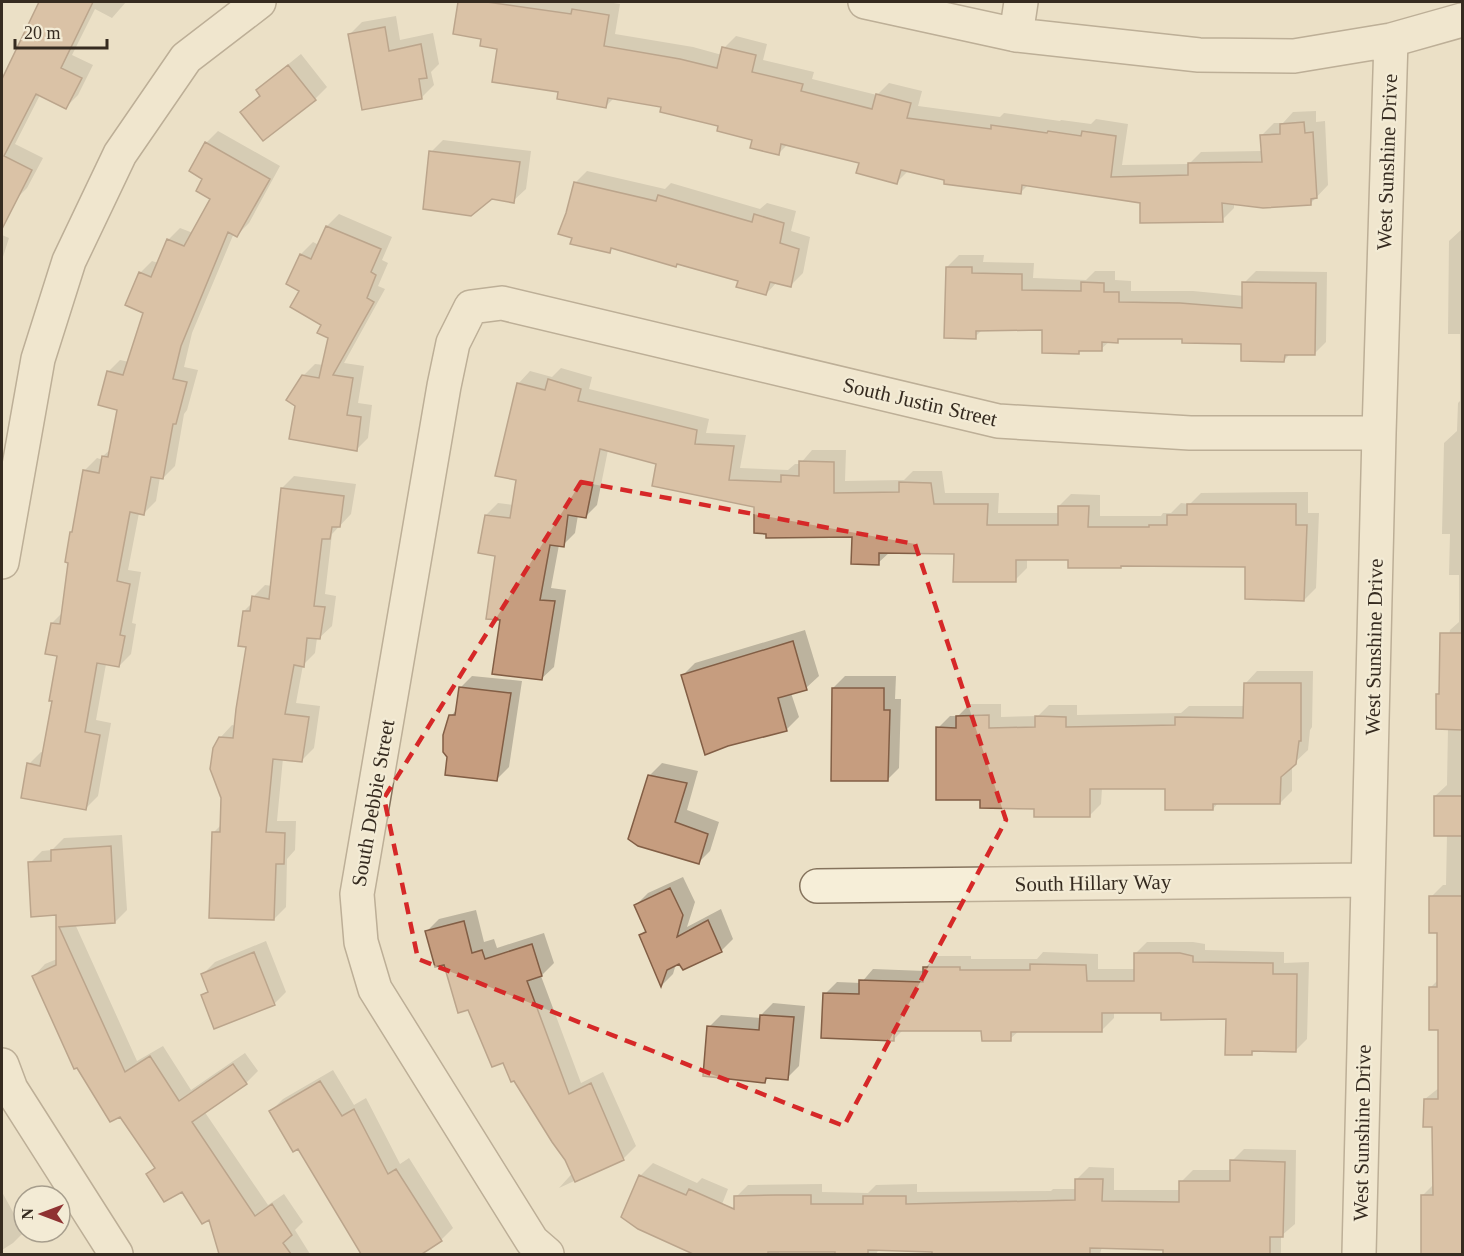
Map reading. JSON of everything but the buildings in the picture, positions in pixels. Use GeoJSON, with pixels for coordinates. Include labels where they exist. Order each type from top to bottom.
{"type":"FeatureCollection","features":[{"type":"Feature","properties":{"kind":"street"},"geometry":{"type":"LineString","coordinates":[[2,561],[38,359],[69,261],[120,154],[186,58],[259,2]]}},
{"type":"Feature","properties":{"kind":"street"},"geometry":{"type":"LineString","coordinates":[[864,2],[1016,35],[1199,55],[1294,56],[1391,40],[1462,20]]}},
{"type":"Feature","properties":{"kind":"street"},"geometry":{"type":"LineString","coordinates":[[1016,35],[1021,2]]}},
{"type":"Feature","properties":{"kind":"street","name":"West Sunshine Drive"},"geometry":{"type":"LineString","coordinates":[[1359,1254],[1391,40]]}},
{"type":"Feature","properties":{"kind":"street","name":"South Justin Street"},"geometry":{"type":"LineString","coordinates":[[471,308],[502,303],[998,421],[1190,433],[1379,433]]}},
{"type":"Feature","properties":{"kind":"street","name":"South Debbie Street"},"geometry":{"type":"LineString","coordinates":[[471,308],[453,343],[444,386],[357,894],[361,942],[375,989],[532,1241],[547,1254]]}},
{"type":"Feature","properties":{"kind":"street","name":"South Hillary Way"},"geometry":{"type":"LineString","coordinates":[[818,886],[1368,880]]}},
{"type":"Feature","properties":{"kind":"street"},"geometry":{"type":"LineString","coordinates":[[5,1083],[116,1254]]}},
{"type":"Feature","properties":{"kind":"highlighted area"},"geometry":{"type":"Polygon","coordinates":[[[581,482],[915,544],[1006,820],[844,1126],[418,959],[384,798],[581,482]]]}}]}
